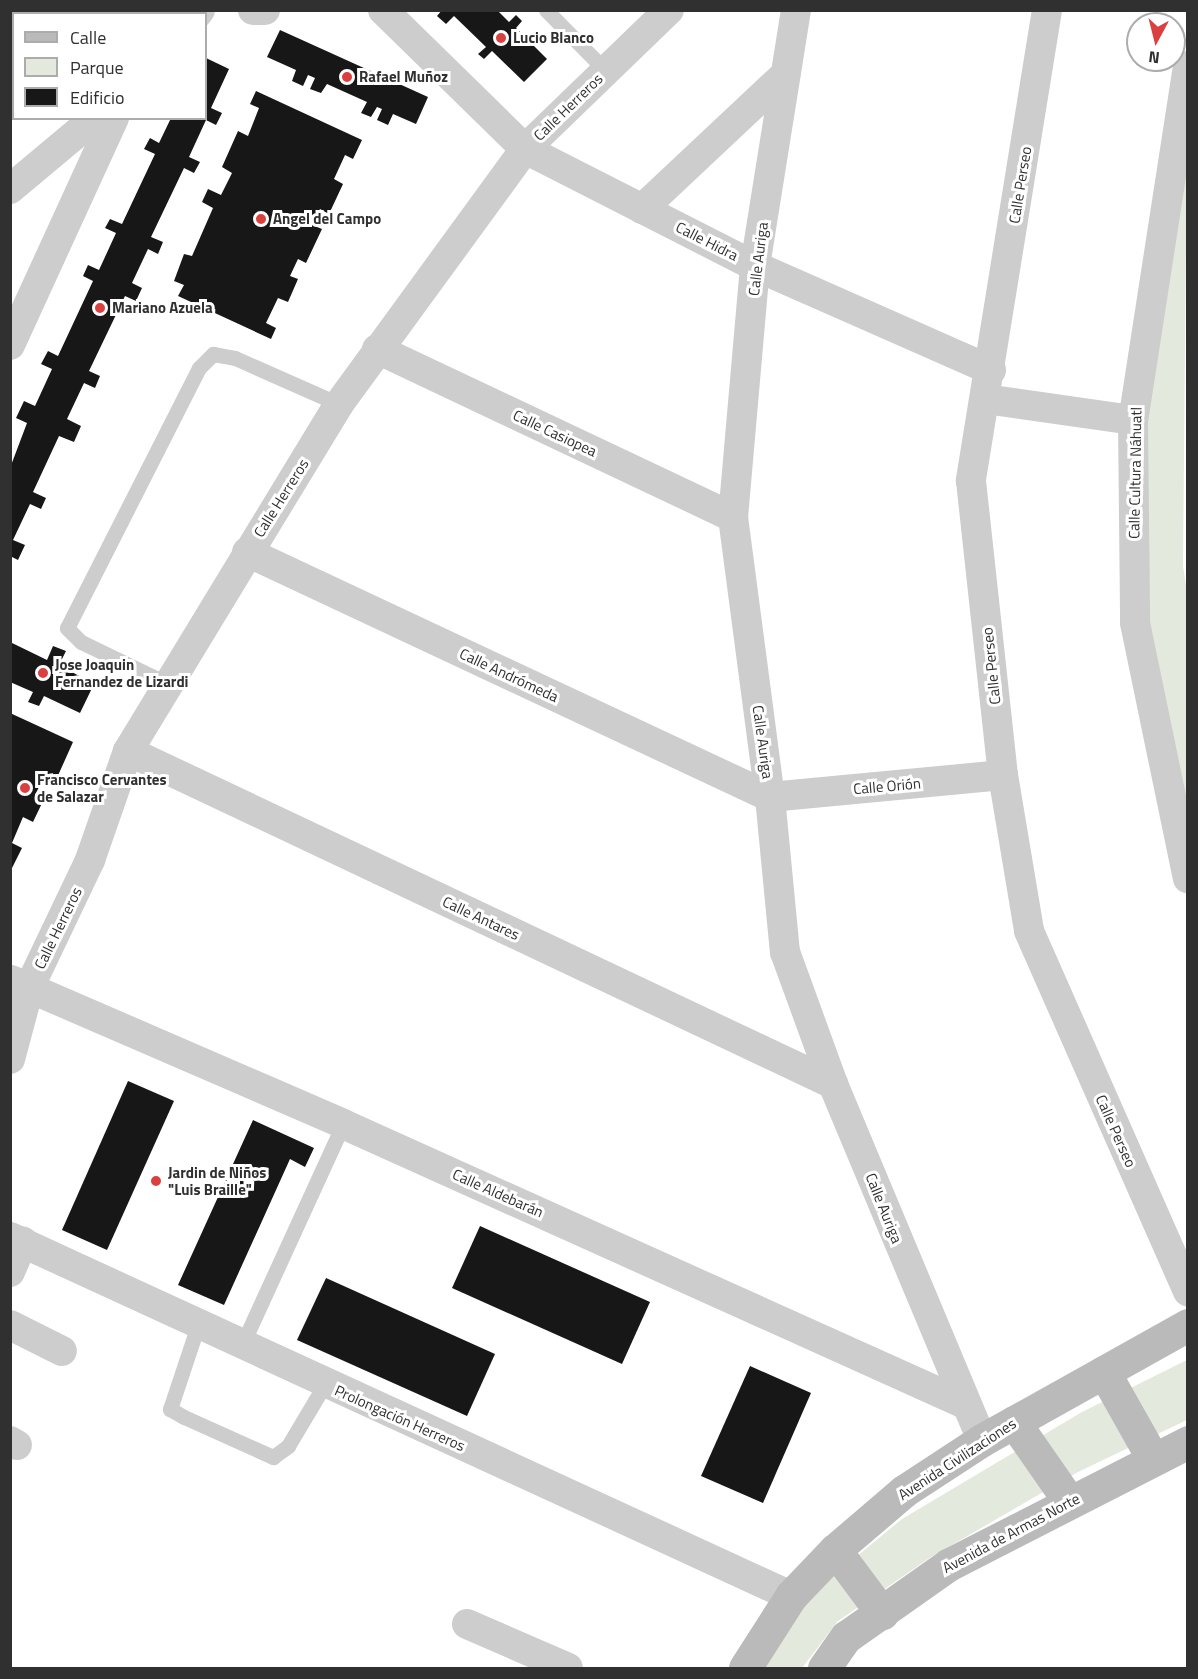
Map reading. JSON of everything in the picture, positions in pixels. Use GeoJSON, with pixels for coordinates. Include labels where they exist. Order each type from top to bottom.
{"type":"FeatureCollection","features":[{"type":"Feature","properties":{"kind":"main road","name":"Avenida Civilizaciones"},"geometry":{"type":"LineString","coordinates":[[745,1668],[792,1596],[835,1550],[904,1491],[982,1440],[1188,1325]]}},
{"type":"Feature","properties":{"kind":"main road"},"geometry":{"type":"LineString","coordinates":[[1104,1372],[1153,1459]]}},
{"type":"Feature","properties":{"kind":"main road"},"geometry":{"type":"LineString","coordinates":[[1014,1422],[1069,1501]]}},
{"type":"Feature","properties":{"kind":"main road","name":"Avenida de Armas Norte"},"geometry":{"type":"LineString","coordinates":[[824,1668],[846,1637],[948,1565],[1188,1442]]}},
{"type":"Feature","properties":{"kind":"main road"},"geometry":{"type":"LineString","coordinates":[[835,1550],[882,1613]]}},
{"type":"Feature","properties":{"kind":"street"},"geometry":{"type":"LineString","coordinates":[[253,10],[266,10]]}},
{"type":"Feature","properties":{"kind":"street","name":"Calle Hidra"},"geometry":{"type":"LineString","coordinates":[[383,10],[525,149],[988,385],[1133,420]]}},
{"type":"Feature","properties":{"kind":"street","name":"Calle Herreros"},"geometry":{"type":"LineString","coordinates":[[10,1059],[20,984],[90,860],[128,751],[339,404],[525,149],[669,10]]}},
{"type":"Feature","properties":{"kind":"street","name":"Calle Auriga"},"geometry":{"type":"LineString","coordinates":[[796,10],[755,266],[733,518],[770,797],[785,952],[833,1084],[982,1440]]}},
{"type":"Feature","properties":{"kind":"street","name":"Calle Perseo"},"geometry":{"type":"LineString","coordinates":[[1047,10],[971,481],[1004,775],[1029,931],[1188,1292]]}},
{"type":"Feature","properties":{"kind":"street","name":"Calle Cultura Náhuatl"},"geometry":{"type":"LineString","coordinates":[[1187,72],[1133,420],[1135,623],[1188,879]]}},
{"type":"Feature","properties":{"kind":"street"},"geometry":{"type":"LineString","coordinates":[[642,209],[786,74]]}},
{"type":"Feature","properties":{"kind":"street"},"geometry":{"type":"LineString","coordinates":[[10,189],[93,120]]}},
{"type":"Feature","properties":{"kind":"street"},"geometry":{"type":"LineString","coordinates":[[10,345],[113,120]]}},
{"type":"Feature","properties":{"kind":"street","name":"Calle Casiopea"},"geometry":{"type":"LineString","coordinates":[[378,349],[733,518]]}},
{"type":"Feature","properties":{"kind":"street","name":"Calle Andrómeda"},"geometry":{"type":"LineString","coordinates":[[247,552],[770,797]]}},
{"type":"Feature","properties":{"kind":"street","name":"Calle Antares"},"geometry":{"type":"LineString","coordinates":[[128,751],[833,1084]]}},
{"type":"Feature","properties":{"kind":"street","name":"Calle Orión"},"geometry":{"type":"LineString","coordinates":[[770,797],[1004,775]]}},
{"type":"Feature","properties":{"kind":"street","name":"Calle Aldebarán"},"geometry":{"type":"LineString","coordinates":[[20,984],[343,1124],[965,1404]]}},
{"type":"Feature","properties":{"kind":"street"},"geometry":{"type":"LineString","coordinates":[[10,1272],[17,1239]]}},
{"type":"Feature","properties":{"kind":"street","name":"Prolongación Herreros"},"geometry":{"type":"LineString","coordinates":[[17,1239],[325,1384],[792,1596]]}},
{"type":"Feature","properties":{"kind":"street"},"geometry":{"type":"LineString","coordinates":[[10,1325],[62,1351]]}},
{"type":"Feature","properties":{"kind":"street"},"geometry":{"type":"LineString","coordinates":[[467,1624],[568,1668]]}},
{"type":"Feature","properties":{"kind":"lane"},"geometry":{"type":"LineString","coordinates":[[546,10],[606,71]]}},
{"type":"Feature","properties":{"kind":"lane"},"geometry":{"type":"LineString","coordinates":[[168,684],[81,642],[67,628],[199,368],[213,354],[235,358],[339,404]]}},
{"type":"Feature","properties":{"kind":"lane"},"geometry":{"type":"LineString","coordinates":[[242,1345],[343,1124]]}},
{"type":"Feature","properties":{"kind":"lane"},"geometry":{"type":"LineString","coordinates":[[198,1325],[170,1409],[273,1456],[288,1446],[325,1384]]}},
{"type":"Feature","properties":{"kind":"green space"},"geometry":{"type":"Polygon","coordinates":[[[1187,134],[1183,566],[1188,598],[1187,819],[1148,624],[1144,477],[1150,379],[1187,134]]]}},
{"type":"Feature","properties":{"kind":"green space"},"geometry":{"type":"Polygon","coordinates":[[[1187,1360],[1187,1420],[1078,1472],[931,1557],[838,1621],[802,1668],[762,1668],[805,1599],[902,1519],[1082,1412],[1187,1360]]]}},
{"type":"Feature","properties":{"kind":"building"},"geometry":{"type":"Polygon","coordinates":[[[76,10],[131,10],[102,12],[74,12],[76,10]]]}},
{"type":"Feature","properties":{"kind":"building","name":"Lucio Blanco"},"geometry":{"type":"Polygon","coordinates":[[[442,10],[497,10],[509,22],[516,15],[522,21],[516,28],[547,59],[524,82],[492,51],[484,59],[478,54],[486,47],[454,16],[446,24],[437,16],[442,10]]]}},
{"type":"Feature","properties":{"kind":"building","name":"Rafael Muñoz"},"geometry":{"type":"Polygon","coordinates":[[[280,30],[428,97],[416,124],[393,114],[388,125],[377,120],[382,109],[377,107],[371,117],[361,113],[367,102],[327,84],[321,93],[310,89],[315,78],[308,75],[303,86],[292,81],[296,70],[267,57],[280,30]]]}},
{"type":"Feature","properties":{"kind":"building","name":"Mariano Azuela"},"geometry":{"type":"Polygon","coordinates":[[[207,58],[229,69],[211,108],[222,113],[216,125],[206,120],[207,58]]]}},
{"type":"Feature","properties":{"kind":"building","name":"Angel del Campo"},"geometry":{"type":"Polygon","coordinates":[[[256,91],[362,140],[353,159],[345,155],[334,179],[343,184],[329,214],[320,209],[312,225],[322,229],[306,263],[298,259],[290,276],[298,279],[288,302],[278,298],[266,323],[276,328],[271,339],[178,296],[184,285],[174,281],[184,254],[192,256],[213,208],[202,202],[208,189],[221,195],[232,173],[222,167],[238,131],[248,136],[259,108],[250,104],[256,91]]]}},
{"type":"Feature","properties":{"kind":"building","name":"Mariano Azuela"},"geometry":{"type":"Polygon","coordinates":[[[170,120],[206,120],[189,157],[200,162],[194,173],[184,168],[151,237],[163,242],[158,254],[148,249],[132,283],[142,288],[136,301],[125,296],[89,371],[100,376],[95,388],[84,383],[67,419],[81,426],[74,442],[59,436],[33,492],[46,498],[41,509],[30,504],[13,540],[25,545],[18,560],[10,556],[10,468],[27,423],[16,418],[24,401],[35,406],[52,369],[41,364],[48,351],[58,356],[93,281],[83,276],[88,265],[99,270],[116,233],[105,228],[110,219],[122,224],[155,154],[144,149],[150,138],[159,143],[170,120]]]}},
{"type":"Feature","properties":{"kind":"building","name":"Jose Joaquin Fernandez de Lizardi"},"geometry":{"type":"Polygon","coordinates":[[[10,642],[47,660],[53,646],[66,651],[59,665],[94,684],[80,713],[44,696],[39,706],[28,702],[33,692],[10,682],[10,642]]]}},
{"type":"Feature","properties":{"kind":"building","name":"Francisco Cervantes de Salazar"},"geometry":{"type":"Polygon","coordinates":[[[10,713],[73,742],[56,780],[45,775],[35,795],[44,799],[33,822],[23,817],[12,843],[22,848],[10,872],[10,713]]]}},
{"type":"Feature","properties":{"kind":"building"},"geometry":{"type":"Polygon","coordinates":[[[128,1081],[174,1101],[107,1250],[62,1230],[128,1081]]]}},
{"type":"Feature","properties":{"kind":"building"},"geometry":{"type":"Polygon","coordinates":[[[253,1120],[314,1148],[305,1167],[290,1159],[224,1305],[178,1285],[253,1120]]]}},
{"type":"Feature","properties":{"kind":"building"},"geometry":{"type":"Polygon","coordinates":[[[480,1226],[650,1302],[622,1364],[452,1288],[480,1226]]]}},
{"type":"Feature","properties":{"kind":"building"},"geometry":{"type":"Polygon","coordinates":[[[326,1278],[495,1354],[467,1416],[297,1340],[326,1278]]]}},
{"type":"Feature","properties":{"kind":"building"},"geometry":{"type":"Polygon","coordinates":[[[750,1366],[811,1393],[763,1503],[701,1476],[750,1366]]]}},
{"type":"Feature","properties":{"kind":"place","name":"Lucio Blanco"},"geometry":{"type":"Point","coordinates":[501,38]}},
{"type":"Feature","properties":{"kind":"place","name":"Rafael Muñoz"},"geometry":{"type":"Point","coordinates":[347,77]}},
{"type":"Feature","properties":{"kind":"place","name":"Angel del Campo"},"geometry":{"type":"Point","coordinates":[261,219]}},
{"type":"Feature","properties":{"kind":"place","name":"Mariano Azuela"},"geometry":{"type":"Point","coordinates":[100,308]}},
{"type":"Feature","properties":{"kind":"place","name":"Jose Joaquin Fernandez de Lizardi"},"geometry":{"type":"Point","coordinates":[43,673]}},
{"type":"Feature","properties":{"kind":"place","name":"Francisco Cervantes de Salazar"},"geometry":{"type":"Point","coordinates":[25,788]}},
{"type":"Feature","properties":{"kind":"place","name":"Jardin de Niños \"Luis Braille\""},"geometry":{"type":"Point","coordinates":[156,1181]}}]}
